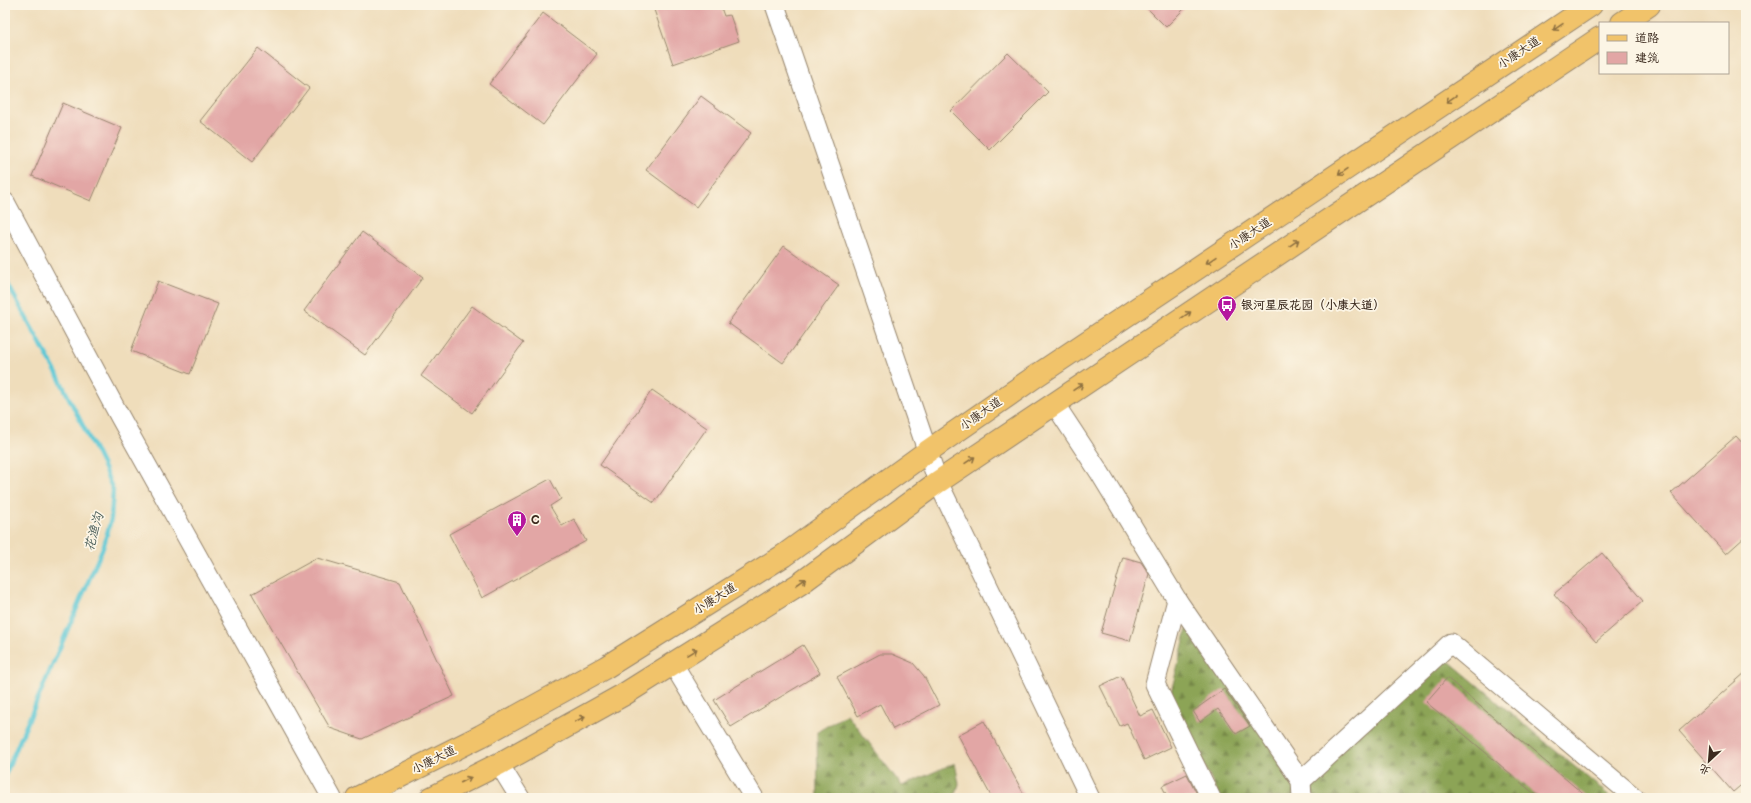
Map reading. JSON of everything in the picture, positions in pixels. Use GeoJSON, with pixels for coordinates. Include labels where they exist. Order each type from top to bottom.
{"type":"FeatureCollection","features":[{"type":"Feature","properties":{"kind":"main road","name":"小康大道"},"geometry":{"type":"LineString","coordinates":[[357,798],[481,736],[606,667],[783,556],[928,451],[1036,376],[1591,5]]}},
{"type":"Feature","properties":{"kind":"main road"},"geometry":{"type":"LineString","coordinates":[[1624,22],[1649,5]]}},
{"type":"Feature","properties":{"kind":"main road"},"geometry":{"type":"LineString","coordinates":[[431,798],[499,764],[623,695],[801,583],[938,482],[1599,39]]}},
{"type":"Feature","properties":{"kind":"street"},"geometry":{"type":"LineString","coordinates":[[775,5],[938,482],[1090,798]]}},
{"type":"Feature","properties":{"kind":"street"},"geometry":{"type":"LineString","coordinates":[[5,202],[116,410],[332,798]]}},
{"type":"Feature","properties":{"kind":"street"},"geometry":{"type":"LineString","coordinates":[[1054,403],[1100,473],[1177,600],[1301,789],[1451,643],[1636,798]]}},
{"type":"Feature","properties":{"kind":"street"},"geometry":{"type":"LineString","coordinates":[[1177,600],[1155,684],[1211,798]]}},
{"type":"Feature","properties":{"kind":"street"},"geometry":{"type":"LineString","coordinates":[[673,664],[754,798]]}},
{"type":"Feature","properties":{"kind":"street"},"geometry":{"type":"LineString","coordinates":[[499,764],[520,798]]}},
{"type":"Feature","properties":{"kind":"green space"},"geometry":{"type":"Polygon","coordinates":[[[1190,617],[1298,788],[1444,657],[1612,798],[1220,798],[1170,696],[1190,617]]]}},
{"type":"Feature","properties":{"kind":"green space"},"geometry":{"type":"Polygon","coordinates":[[[847,714],[902,786],[955,763],[959,784],[954,798],[818,798],[817,732],[847,714]]]}},
{"type":"Feature","properties":{"kind":"building"},"geometry":{"type":"Polygon","coordinates":[[[660,5],[720,5],[724,16],[730,15],[739,41],[673,64],[653,7],[660,5]]]}},
{"type":"Feature","properties":{"kind":"building"},"geometry":{"type":"Polygon","coordinates":[[[1144,5],[1188,5],[1166,27],[1144,5]]]}},
{"type":"Feature","properties":{"kind":"building"},"geometry":{"type":"Polygon","coordinates":[[[543,13],[597,54],[543,125],[489,84],[543,13]]]}},
{"type":"Feature","properties":{"kind":"building"},"geometry":{"type":"Polygon","coordinates":[[[258,48],[309,88],[252,162],[200,121],[258,48]]]}},
{"type":"Feature","properties":{"kind":"building"},"geometry":{"type":"Polygon","coordinates":[[[1008,53],[1048,92],[990,150],[951,111],[1008,53]]]}},
{"type":"Feature","properties":{"kind":"building"},"geometry":{"type":"Polygon","coordinates":[[[701,96],[751,133],[696,207],[646,170],[701,96]]]}},
{"type":"Feature","properties":{"kind":"building"},"geometry":{"type":"Polygon","coordinates":[[[63,103],[122,128],[91,201],[32,176],[63,103]]]}},
{"type":"Feature","properties":{"kind":"building"},"geometry":{"type":"Polygon","coordinates":[[[362,232],[423,277],[365,355],[304,311],[362,232]]]}},
{"type":"Feature","properties":{"kind":"building"},"geometry":{"type":"Polygon","coordinates":[[[784,246],[839,285],[783,363],[728,323],[784,246]]]}},
{"type":"Feature","properties":{"kind":"building"},"geometry":{"type":"Polygon","coordinates":[[[158,281],[218,304],[190,374],[131,351],[158,281]]]}},
{"type":"Feature","properties":{"kind":"building"},"geometry":{"type":"Polygon","coordinates":[[[472,306],[523,343],[472,413],[421,376],[472,306]]]}},
{"type":"Feature","properties":{"kind":"building"},"geometry":{"type":"Polygon","coordinates":[[[652,390],[707,428],[654,503],[600,465],[652,390]]]}},
{"type":"Feature","properties":{"kind":"building"},"geometry":{"type":"Polygon","coordinates":[[[1736,436],[1746,447],[1746,536],[1726,554],[1671,493],[1736,436]]]}},
{"type":"Feature","properties":{"kind":"building","name":"C"},"geometry":{"type":"Polygon","coordinates":[[[550,479],[561,499],[550,506],[562,526],[574,519],[586,541],[482,598],[449,534],[550,479]]]}},
{"type":"Feature","properties":{"kind":"building"},"geometry":{"type":"Polygon","coordinates":[[[1602,553],[1643,601],[1596,642],[1554,594],[1602,553]]]}},
{"type":"Feature","properties":{"kind":"building"},"geometry":{"type":"Polygon","coordinates":[[[1123,557],[1141,562],[1149,574],[1130,641],[1101,633],[1123,557]]]}},
{"type":"Feature","properties":{"kind":"building"},"geometry":{"type":"Polygon","coordinates":[[[317,558],[400,582],[454,696],[362,739],[330,728],[252,594],[317,558]]]}},
{"type":"Feature","properties":{"kind":"building"},"geometry":{"type":"Polygon","coordinates":[[[803,645],[820,673],[731,727],[714,700],[803,645]]]}},
{"type":"Feature","properties":{"kind":"building"},"geometry":{"type":"Polygon","coordinates":[[[880,654],[892,654],[913,663],[924,676],[939,705],[893,729],[880,704],[858,716],[837,677],[880,654]]]}},
{"type":"Feature","properties":{"kind":"building"},"geometry":{"type":"Polygon","coordinates":[[[1746,672],[1746,781],[1733,792],[1679,731],[1746,672]]]}},
{"type":"Feature","properties":{"kind":"building"},"geometry":{"type":"Polygon","coordinates":[[[1121,676],[1140,716],[1153,710],[1171,747],[1144,760],[1127,723],[1120,726],[1100,686],[1121,676]]]}},
{"type":"Feature","properties":{"kind":"building"},"geometry":{"type":"Polygon","coordinates":[[[1447,678],[1588,798],[1539,798],[1426,702],[1447,678]]]}},
{"type":"Feature","properties":{"kind":"building"},"geometry":{"type":"Polygon","coordinates":[[[1224,689],[1250,726],[1236,734],[1218,709],[1200,722],[1193,711],[1224,689]]]}},
{"type":"Feature","properties":{"kind":"building"},"geometry":{"type":"Polygon","coordinates":[[[984,721],[1026,798],[992,798],[958,735],[984,721]]]}},
{"type":"Feature","properties":{"kind":"building"},"geometry":{"type":"Polygon","coordinates":[[[1187,774],[1199,798],[1168,798],[1162,786],[1187,774]]]}},
{"type":"Feature","properties":{"kind":"waterway","name":"花渔沟"},"geometry":{"type":"LineString","coordinates":[[5,279],[57,374],[103,466],[113,490],[111,519],[104,545],[5,775]]}},
{"type":"Feature","properties":{"kind":"place","name":"银河星辰花园（小康大道）"},"geometry":{"type":"Point","coordinates":[1227,322]}},
{"type":"Feature","properties":{"kind":"place","name":"C"},"geometry":{"type":"Point","coordinates":[517,537]}}]}
